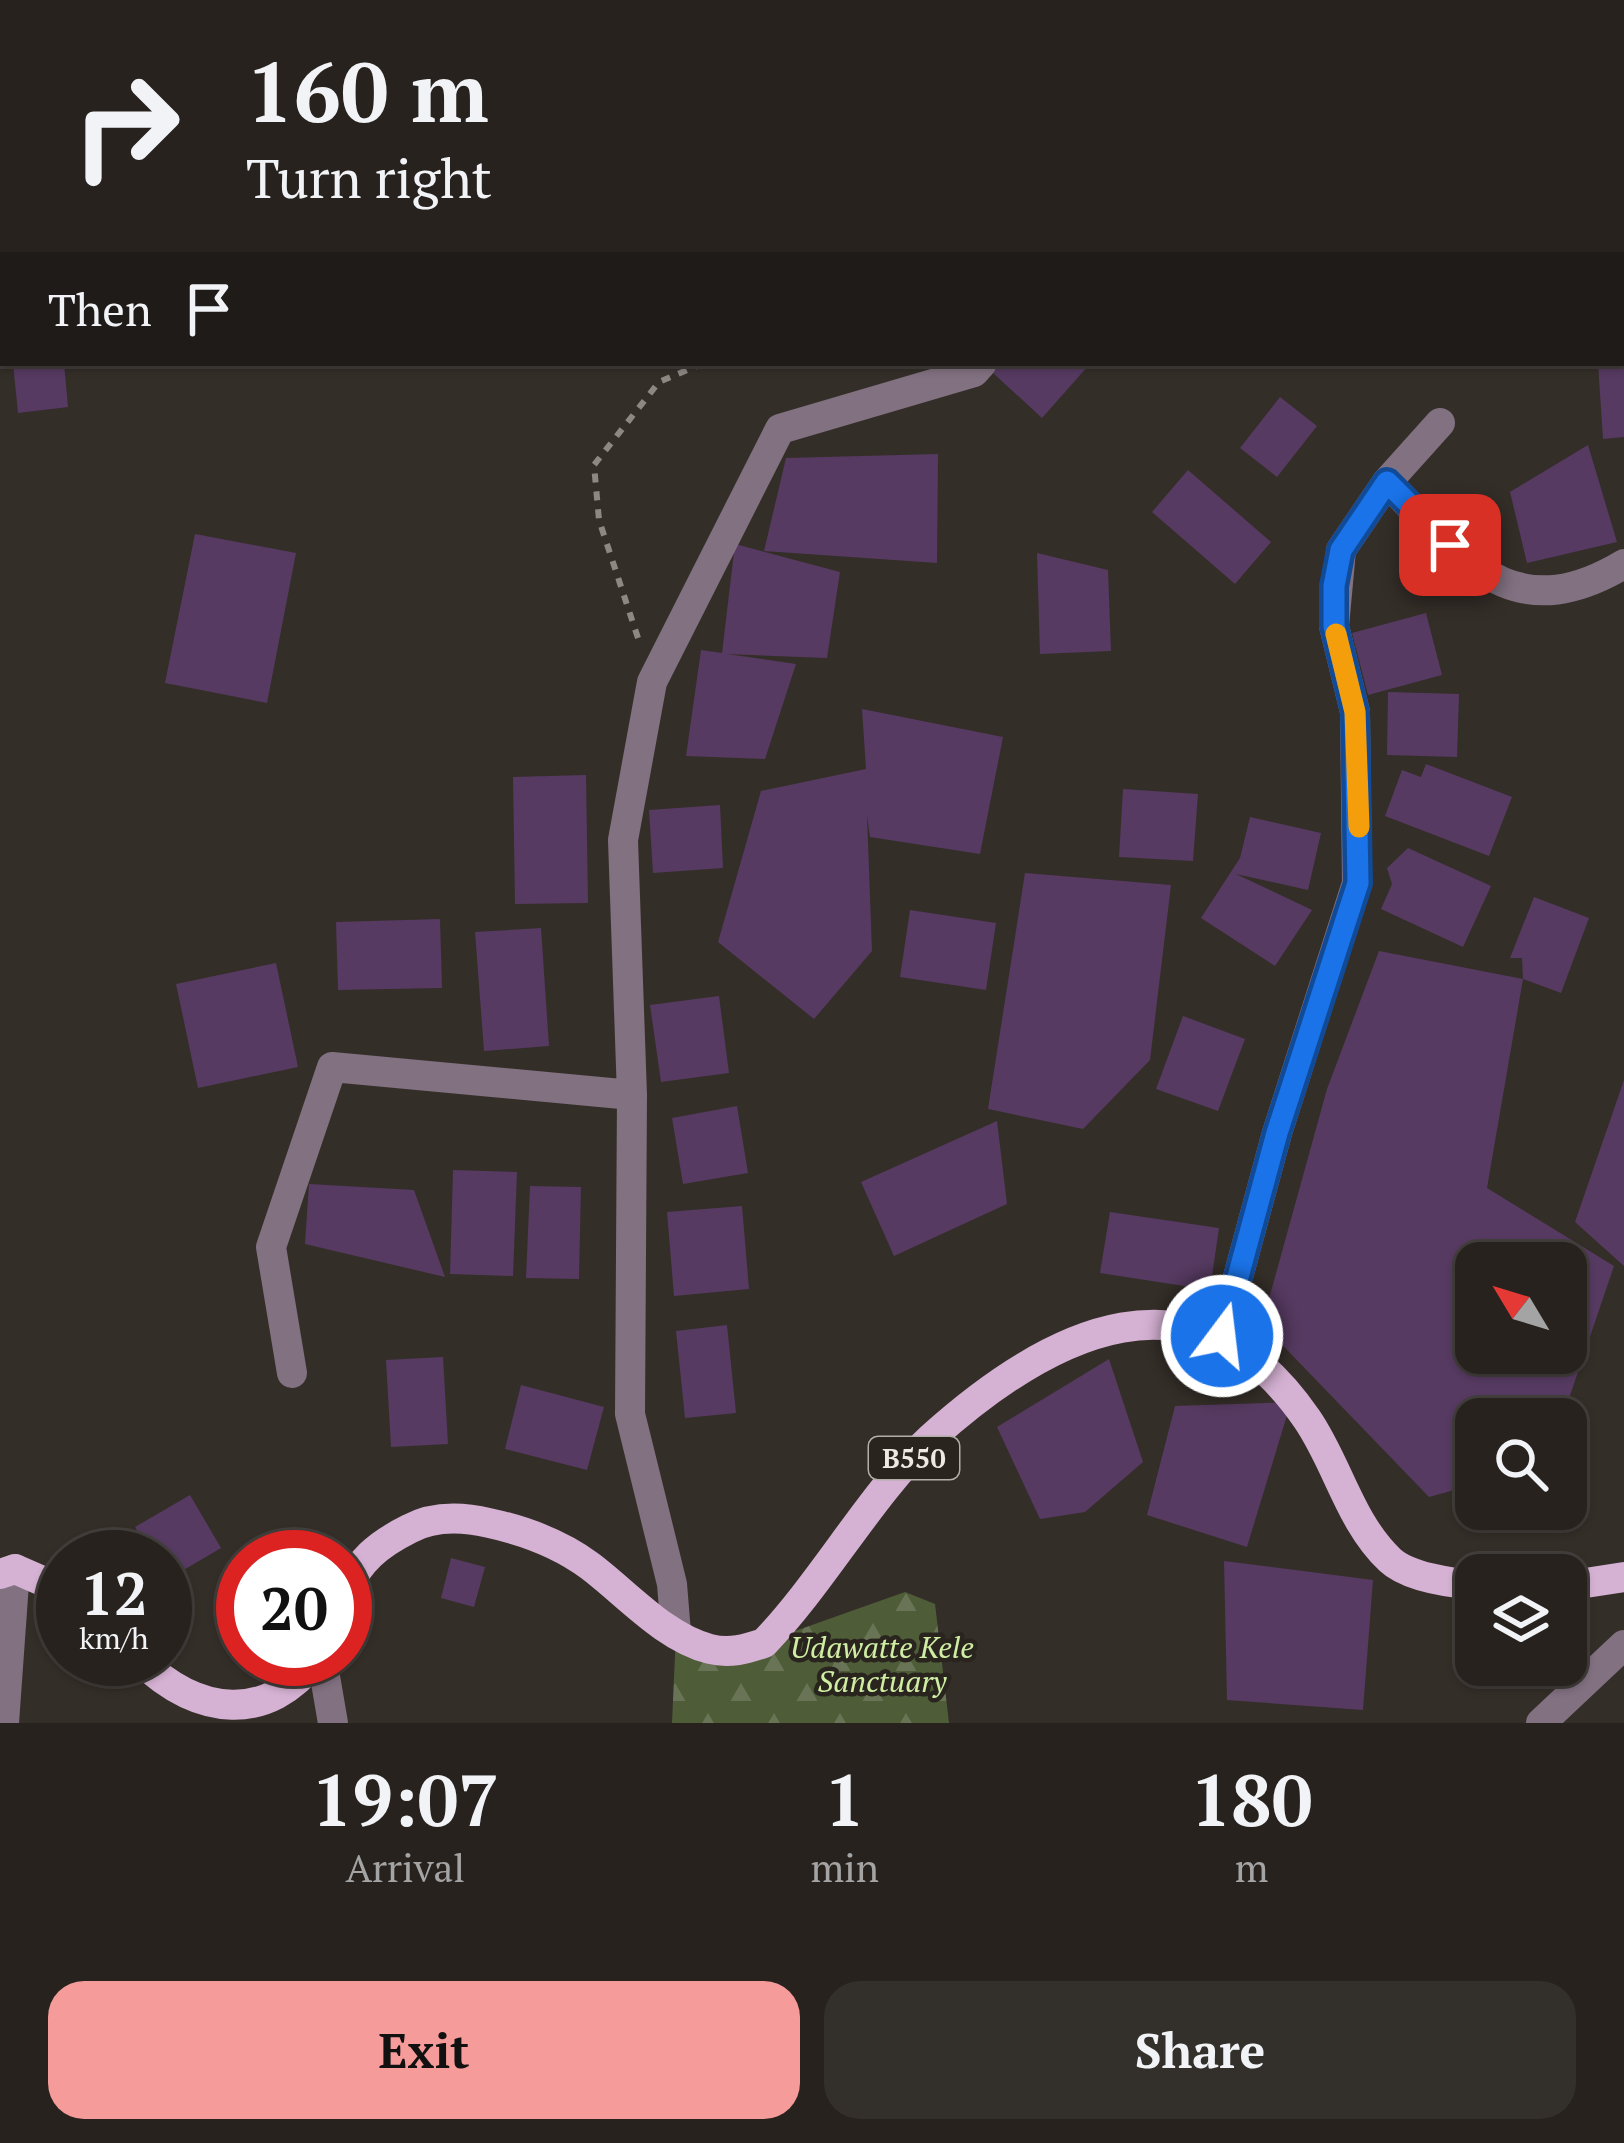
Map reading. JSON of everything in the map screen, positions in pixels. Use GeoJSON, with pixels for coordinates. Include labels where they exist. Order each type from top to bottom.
{"type":"FeatureCollection","features":[{"type":"Feature","properties":{"kind":"main road","name":"B550"},"geometry":{"type":"LineString","coordinates":[[372,1552],[417,1525],[464,1517],[532,1533],[585,1562],[676,1633],[710,1649],[736,1652],[764,1642],[927,1441],[1008,1376],[1088,1336],[1150,1322],[1222,1336],[1278,1380],[1311,1424],[1348,1503],[1392,1563],[1455,1583]]}},
{"type":"Feature","properties":{"kind":"main road"},"geometry":{"type":"LineString","coordinates":[[7,1572],[36,1581]]}},
{"type":"Feature","properties":{"kind":"main road"},"geometry":{"type":"LineString","coordinates":[[1587,1583],[1624,1577]]}},
{"type":"Feature","properties":{"kind":"main road"},"geometry":{"type":"LineString","coordinates":[[175,1686],[199,1704],[237,1714],[263,1714],[300,1686]]}},
{"type":"Feature","properties":{"kind":"street"},"geometry":{"type":"LineString","coordinates":[[676,1633],[672,1584],[630,1414],[632,1095],[623,840],[652,682],[781,429],[974,372],[979,366]]}},
{"type":"Feature","properties":{"kind":"street"},"geometry":{"type":"LineString","coordinates":[[1222,1336],[1277,1133],[1358,883],[1355,712],[1334,626],[1334,586],[1341,550],[1387,482],[1440,423]]}},
{"type":"Feature","properties":{"kind":"street"},"geometry":{"type":"LineString","coordinates":[[1387,482],[1490,578],[1530,593],[1586,583],[1624,564]]}},
{"type":"Feature","properties":{"kind":"street"},"geometry":{"type":"LineString","coordinates":[[292,1373],[271,1247],[332,1067],[632,1095]]}},
{"type":"Feature","properties":{"kind":"street"},"geometry":{"type":"LineString","coordinates":[[4,1723],[7,1572]]}},
{"type":"Feature","properties":{"kind":"street"},"geometry":{"type":"LineString","coordinates":[[1541,1723],[1624,1645]]}},
{"type":"Feature","properties":{"kind":"street"},"geometry":{"type":"LineString","coordinates":[[325,1686],[333,1723]]}},
{"type":"Feature","properties":{"kind":"path"},"geometry":{"type":"LineString","coordinates":[[652,682],[599,520],[594,464],[658,382],[697,366]]}},
{"type":"Feature","properties":{"kind":"green space","name":"Udawatte Kele Sanctuary"},"geometry":{"type":"Polygon","coordinates":[[[905,1592],[935,1604],[949,1723],[672,1723],[676,1633],[736,1652],[905,1592]]]}},
{"type":"Feature","properties":{"kind":"building"},"geometry":{"type":"Polygon","coordinates":[[[13,366],[64,366],[68,407],[18,413],[13,366]]]}},
{"type":"Feature","properties":{"kind":"building"},"geometry":{"type":"Polygon","coordinates":[[[999,366],[1088,366],[1042,418],[993,373],[999,366]]]}},
{"type":"Feature","properties":{"kind":"building"},"geometry":{"type":"Polygon","coordinates":[[[1598,366],[1624,366],[1624,437],[1603,439],[1598,366]]]}},
{"type":"Feature","properties":{"kind":"building"},"geometry":{"type":"Polygon","coordinates":[[[1280,397],[1317,426],[1277,477],[1240,448],[1280,397]]]}},
{"type":"Feature","properties":{"kind":"building"},"geometry":{"type":"Polygon","coordinates":[[[1588,445],[1617,542],[1527,563],[1510,492],[1588,445]]]}},
{"type":"Feature","properties":{"kind":"building"},"geometry":{"type":"Polygon","coordinates":[[[938,454],[937,563],[764,551],[786,458],[938,454]]]}},
{"type":"Feature","properties":{"kind":"building"},"geometry":{"type":"Polygon","coordinates":[[[1188,470],[1271,542],[1235,584],[1152,512],[1188,470]]]}},
{"type":"Feature","properties":{"kind":"building"},"geometry":{"type":"Polygon","coordinates":[[[195,534],[296,553],[267,703],[165,683],[195,534]]]}},
{"type":"Feature","properties":{"kind":"building"},"geometry":{"type":"Polygon","coordinates":[[[735,544],[840,572],[827,658],[727,654],[796,664],[765,759],[686,756],[701,650],[722,653],[735,544]]]}},
{"type":"Feature","properties":{"kind":"building"},"geometry":{"type":"Polygon","coordinates":[[[1037,553],[1108,570],[1111,651],[1040,654],[1037,553]]]}},
{"type":"Feature","properties":{"kind":"building"},"geometry":{"type":"Polygon","coordinates":[[[1426,613],[1442,675],[1368,695],[1352,633],[1426,613]]]}},
{"type":"Feature","properties":{"kind":"building"},"geometry":{"type":"Polygon","coordinates":[[[1388,692],[1459,694],[1457,757],[1387,755],[1388,692]]]}},
{"type":"Feature","properties":{"kind":"building"},"geometry":{"type":"Polygon","coordinates":[[[862,709],[1003,737],[980,854],[870,837],[867,815],[872,951],[814,1019],[718,942],[761,791],[866,769],[862,709]]]}},
{"type":"Feature","properties":{"kind":"building"},"geometry":{"type":"Polygon","coordinates":[[[1426,764],[1512,797],[1489,856],[1385,816],[1402,770],[1421,777],[1426,764]]]}},
{"type":"Feature","properties":{"kind":"building"},"geometry":{"type":"Polygon","coordinates":[[[586,775],[588,903],[515,904],[513,777],[586,775]]]}},
{"type":"Feature","properties":{"kind":"building"},"geometry":{"type":"Polygon","coordinates":[[[1123,789],[1198,794],[1193,861],[1119,857],[1123,789]]]}},
{"type":"Feature","properties":{"kind":"building"},"geometry":{"type":"Polygon","coordinates":[[[720,805],[723,868],[653,873],[649,810],[720,805]]]}},
{"type":"Feature","properties":{"kind":"building"},"geometry":{"type":"Polygon","coordinates":[[[1250,817],[1321,833],[1308,890],[1236,874],[1312,910],[1275,966],[1201,918],[1240,858],[1250,817]]]}},
{"type":"Feature","properties":{"kind":"building"},"geometry":{"type":"Polygon","coordinates":[[[1408,848],[1491,886],[1463,947],[1381,909],[1392,884],[1387,868],[1408,848]]]}},
{"type":"Feature","properties":{"kind":"building"},"geometry":{"type":"Polygon","coordinates":[[[1025,873],[1171,885],[1150,1060],[1083,1129],[988,1109],[1025,873]]]}},
{"type":"Feature","properties":{"kind":"building"},"geometry":{"type":"Polygon","coordinates":[[[1534,897],[1589,918],[1561,993],[1523,979],[1522,958],[1510,958],[1534,897]]]}},
{"type":"Feature","properties":{"kind":"building"},"geometry":{"type":"Polygon","coordinates":[[[910,910],[996,923],[986,990],[900,977],[910,910]]]}},
{"type":"Feature","properties":{"kind":"building"},"geometry":{"type":"Polygon","coordinates":[[[440,919],[442,988],[338,990],[336,922],[440,919]]]}},
{"type":"Feature","properties":{"kind":"building"},"geometry":{"type":"Polygon","coordinates":[[[541,928],[549,1046],[484,1051],[475,932],[541,928]]]}},
{"type":"Feature","properties":{"kind":"building"},"geometry":{"type":"Polygon","coordinates":[[[1379,951],[1523,979],[1487,1188],[1575,1242],[1455,1242],[1455,1374],[1577,1374],[1569,1398],[1455,1398],[1455,1490],[1429,1497],[1262,1324],[1327,1089],[1379,951]]]}},
{"type":"Feature","properties":{"kind":"building"},"geometry":{"type":"Polygon","coordinates":[[[276,963],[298,1067],[198,1088],[176,984],[276,963]]]}},
{"type":"Feature","properties":{"kind":"building"},"geometry":{"type":"Polygon","coordinates":[[[719,996],[729,1073],[661,1082],[650,1005],[719,996]]]}},
{"type":"Feature","properties":{"kind":"building"},"geometry":{"type":"Polygon","coordinates":[[[1183,1016],[1245,1039],[1218,1111],[1156,1089],[1183,1016]]]}},
{"type":"Feature","properties":{"kind":"building"},"geometry":{"type":"Polygon","coordinates":[[[1624,1080],[1624,1266],[1575,1222],[1624,1080]]]}},
{"type":"Feature","properties":{"kind":"building"},"geometry":{"type":"Polygon","coordinates":[[[737,1106],[748,1173],[683,1184],[672,1118],[737,1106]]]}},
{"type":"Feature","properties":{"kind":"building"},"geometry":{"type":"Polygon","coordinates":[[[997,1121],[1007,1204],[894,1256],[861,1182],[997,1121]]]}},
{"type":"Feature","properties":{"kind":"building"},"geometry":{"type":"Polygon","coordinates":[[[453,1170],[517,1172],[513,1276],[450,1274],[453,1170]]]}},
{"type":"Feature","properties":{"kind":"building"},"geometry":{"type":"Polygon","coordinates":[[[309,1184],[414,1190],[445,1277],[305,1244],[309,1184]]]}},
{"type":"Feature","properties":{"kind":"building"},"geometry":{"type":"Polygon","coordinates":[[[530,1186],[581,1187],[579,1279],[526,1278],[530,1186]]]}},
{"type":"Feature","properties":{"kind":"building"},"geometry":{"type":"Polygon","coordinates":[[[742,1206],[749,1289],[674,1296],[667,1212],[742,1206]]]}},
{"type":"Feature","properties":{"kind":"building"},"geometry":{"type":"Polygon","coordinates":[[[1110,1212],[1219,1228],[1210,1290],[1100,1273],[1110,1212]]]}},
{"type":"Feature","properties":{"kind":"building"},"geometry":{"type":"Polygon","coordinates":[[[1587,1249],[1614,1266],[1587,1345],[1587,1249]]]}},
{"type":"Feature","properties":{"kind":"building"},"geometry":{"type":"Polygon","coordinates":[[[727,1325],[736,1413],[685,1418],[676,1331],[727,1325]]]}},
{"type":"Feature","properties":{"kind":"building"},"geometry":{"type":"Polygon","coordinates":[[[443,1357],[448,1444],[391,1447],[386,1360],[443,1357]]]}},
{"type":"Feature","properties":{"kind":"building"},"geometry":{"type":"Polygon","coordinates":[[[1109,1359],[1143,1462],[1085,1512],[1040,1519],[997,1427],[1109,1359]]]}},
{"type":"Feature","properties":{"kind":"building"},"geometry":{"type":"Polygon","coordinates":[[[521,1385],[604,1407],[587,1470],[505,1449],[521,1385]]]}},
{"type":"Feature","properties":{"kind":"building"},"geometry":{"type":"Polygon","coordinates":[[[1291,1402],[1247,1547],[1147,1515],[1175,1406],[1291,1402]]]}},
{"type":"Feature","properties":{"kind":"building"},"geometry":{"type":"Polygon","coordinates":[[[190,1495],[216,1539],[216,1551],[192,1565],[192,1530],[135,1527],[190,1495]]]}},
{"type":"Feature","properties":{"kind":"building"},"geometry":{"type":"Polygon","coordinates":[[[451,1558],[485,1567],[474,1607],[441,1598],[451,1558]]]}},
{"type":"Feature","properties":{"kind":"building"},"geometry":{"type":"Polygon","coordinates":[[[1224,1561],[1373,1580],[1363,1710],[1227,1700],[1224,1561]]]}},
{"type":"Feature","properties":{"kind":"slow traffic"},"geometry":{"type":"LineString","coordinates":[[1336,634],[1355,712],[1359,827]]}},
{"type":"Feature","properties":{"kind":"route"},"geometry":{"type":"LineString","coordinates":[[1222,1336],[1327,966],[1358,883],[1360,791],[1355,712],[1334,626],[1334,586],[1341,550],[1387,482],[1450,545]]}}]}
